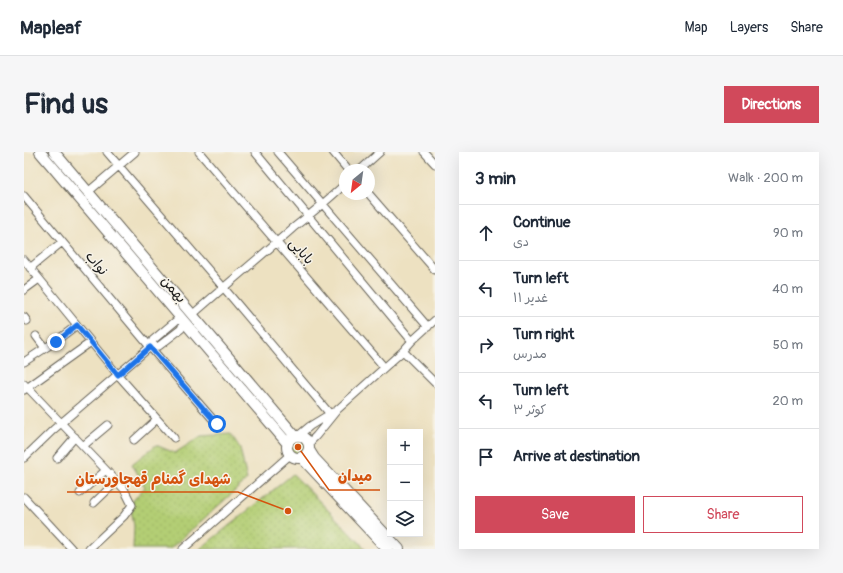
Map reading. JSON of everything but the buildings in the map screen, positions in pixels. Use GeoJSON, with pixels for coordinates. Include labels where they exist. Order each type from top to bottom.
{"type":"FeatureCollection","features":[{"type":"Feature","properties":{"kind":"street","name":"بهمن"},"geometry":{"type":"LineString","coordinates":[[40,152],[184,322],[293,439]]}},
{"type":"Feature","properties":{"kind":"street","name":"بهمن"},"geometry":{"type":"LineString","coordinates":[[54,152],[192,315],[293,439]]}},
{"type":"Feature","properties":{"kind":"street"},"geometry":{"type":"LineString","coordinates":[[107,152],[330,414]]}},
{"type":"Feature","properties":{"kind":"street"},"geometry":{"type":"LineString","coordinates":[[88,192],[135,152]]}},
{"type":"Feature","properties":{"kind":"street","name":"بابایی"},"geometry":{"type":"LineString","coordinates":[[200,152],[384,367]]}},
{"type":"Feature","properties":{"kind":"street"},"geometry":{"type":"LineString","coordinates":[[255,152],[412,341]]}},
{"type":"Feature","properties":{"kind":"street"},"geometry":{"type":"LineString","coordinates":[[278,152],[428,327]]}},
{"type":"Feature","properties":{"kind":"street"},"geometry":{"type":"LineString","coordinates":[[333,152],[343,164]]}},
{"type":"Feature","properties":{"kind":"street"},"geometry":{"type":"LineString","coordinates":[[367,164],[380,152]]}},
{"type":"Feature","properties":{"kind":"street"},"geometry":{"type":"LineString","coordinates":[[424,152],[435,164]]}},
{"type":"Feature","properties":{"kind":"street"},"geometry":{"type":"LineString","coordinates":[[24,458],[61,423],[150,347],[153,340],[177,320],[184,322],[223,287],[339,189]]}},
{"type":"Feature","properties":{"kind":"street","name":"نواب"},"geometry":{"type":"LineString","coordinates":[[24,196],[150,347],[217,424]]}},
{"type":"Feature","properties":{"kind":"street"},"geometry":{"type":"LineString","coordinates":[[374,200],[435,270]]}},
{"type":"Feature","properties":{"kind":"street"},"geometry":{"type":"LineString","coordinates":[[30,268],[62,242]]}},
{"type":"Feature","properties":{"kind":"street"},"geometry":{"type":"LineString","coordinates":[[24,260],[118,375],[174,438]]}},
{"type":"Feature","properties":{"kind":"street"},"geometry":{"type":"LineString","coordinates":[[24,290],[39,279]]}},
{"type":"Feature","properties":{"kind":"street"},"geometry":{"type":"LineString","coordinates":[[301,457],[304,456],[316,436],[337,410],[384,367],[403,352],[412,341],[435,320]]}},
{"type":"Feature","properties":{"kind":"street"},"geometry":{"type":"LineString","coordinates":[[24,362],[56,342],[77,325]]}},
{"type":"Feature","properties":{"kind":"street"},"geometry":{"type":"LineString","coordinates":[[36,336],[45,348]]}},
{"type":"Feature","properties":{"kind":"street"},"geometry":{"type":"LineString","coordinates":[[89,549],[124,516],[132,505],[124,489],[117,481],[25,387],[91,342]]}},
{"type":"Feature","properties":{"kind":"street"},"geometry":{"type":"LineString","coordinates":[[403,352],[435,383]]}},
{"type":"Feature","properties":{"kind":"street"},"geometry":{"type":"LineString","coordinates":[[337,410],[310,426],[293,439],[288,448],[290,454],[301,457],[387,549]]}},
{"type":"Feature","properties":{"kind":"street"},"geometry":{"type":"LineString","coordinates":[[134,440],[157,419]]}},
{"type":"Feature","properties":{"kind":"street"},"geometry":{"type":"LineString","coordinates":[[83,446],[108,425]]}},
{"type":"Feature","properties":{"kind":"street"},"geometry":{"type":"LineString","coordinates":[[57,458],[75,437]]}},
{"type":"Feature","properties":{"kind":"street"},"geometry":{"type":"LineString","coordinates":[[293,439],[305,438],[314,458],[399,549]]}},
{"type":"Feature","properties":{"kind":"street"},"geometry":{"type":"LineString","coordinates":[[183,549],[290,454]]}},
{"type":"Feature","properties":{"kind":"street"},"geometry":{"type":"LineString","coordinates":[[80,492],[106,470]]}},
{"type":"Feature","properties":{"kind":"street"},"geometry":{"type":"LineString","coordinates":[[94,503],[117,481]]}},
{"type":"Feature","properties":{"kind":"street"},"geometry":{"type":"LineString","coordinates":[[24,497],[72,549]]}},
{"type":"Feature","properties":{"kind":"green space"},"geometry":{"type":"Polygon","coordinates":[[[231,434],[240,448],[247,480],[170,549],[133,549],[134,526],[130,504],[145,487],[132,464],[156,445],[175,453],[201,436],[231,434]]]}},
{"type":"Feature","properties":{"kind":"green space"},"geometry":{"type":"Polygon","coordinates":[[[294,438],[302,438],[307,443],[305,454],[302,456],[294,456],[289,451],[289,443],[294,438]]]}},
{"type":"Feature","properties":{"kind":"green space"},"geometry":{"type":"Polygon","coordinates":[[[293,474],[366,549],[200,549],[293,474]]]}},
{"type":"Feature","properties":{"kind":"place","name":"میدان"},"geometry":{"type":"Point","coordinates":[298,447]}},
{"type":"Feature","properties":{"kind":"place","name":"شهدای گمنام قهجاورستان"},"geometry":{"type":"Point","coordinates":[288,511]}},
{"type":"Feature","properties":{"kind":"route"},"geometry":{"type":"LineString","coordinates":[[56,342],[77,325],[118,375],[150,347],[217,424]]}}]}
